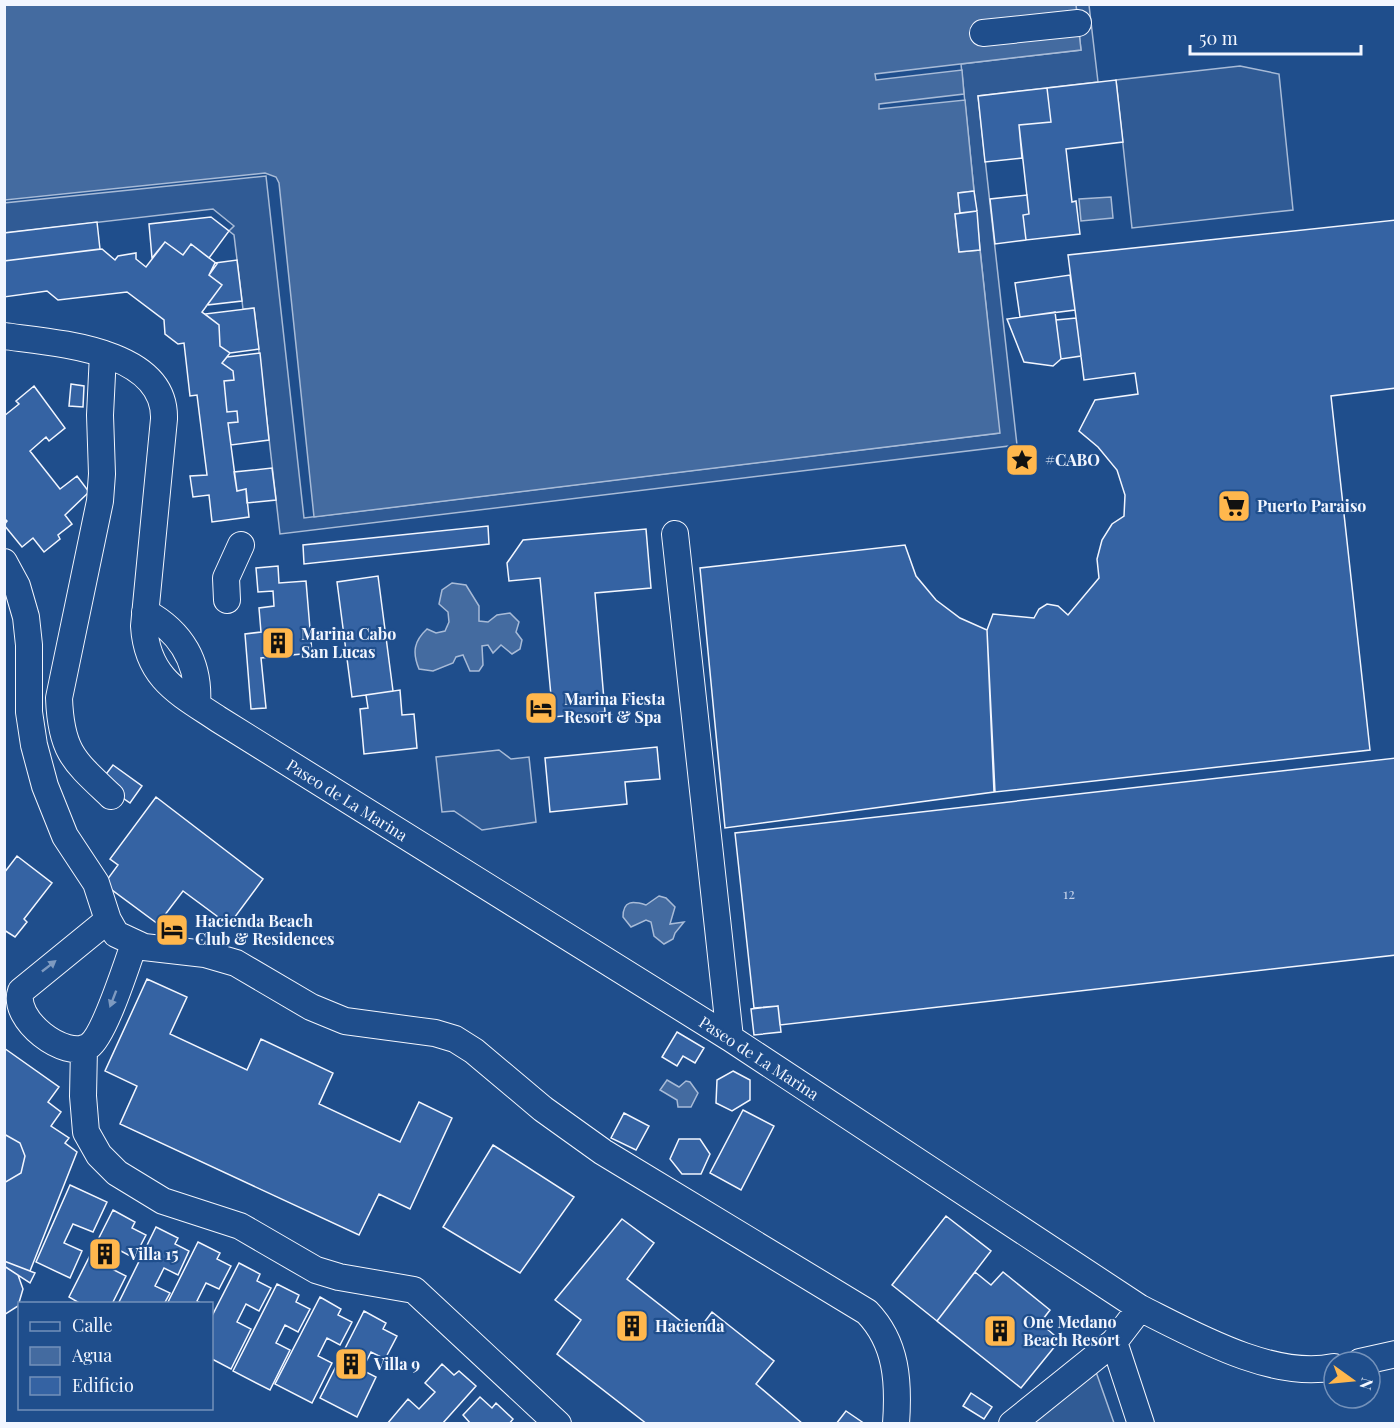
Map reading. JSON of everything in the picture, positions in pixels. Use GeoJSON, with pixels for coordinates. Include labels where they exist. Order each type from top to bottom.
{"type":"FeatureCollection","features":[{"type":"Feature","properties":{"kind":"street"},"geometry":{"type":"LineString","coordinates":[[982,33],[1078,23]]}},
{"type":"Feature","properties":{"kind":"street","name":"Paseo de La Marina"},"geometry":{"type":"LineString","coordinates":[[4,336],[69,345],[104,354],[143,374],[159,392],[164,405],[145,612],[145,639],[149,658],[163,679],[197,705],[730,1038],[1140,1308],[1196,1337],[1275,1366],[1302,1371],[1322,1368]]}},
{"type":"Feature","properties":{"kind":"street"},"geometry":{"type":"LineString","coordinates":[[104,354],[100,433],[102,487],[59,698],[61,727],[72,757],[111,796]]}},
{"type":"Feature","properties":{"kind":"street"},"geometry":{"type":"LineString","coordinates":[[675,534],[730,1038]]}},
{"type":"Feature","properties":{"kind":"street"},"geometry":{"type":"LineString","coordinates":[[227,600],[226,578],[240,545]]}},
{"type":"Feature","properties":{"kind":"street"},"geometry":{"type":"LineString","coordinates":[[4,562],[17,586],[26,617],[29,645],[29,712],[34,746],[45,786],[65,836],[96,883],[108,920],[116,934],[134,944],[205,954],[236,963],[311,1007],[345,1021],[435,1033],[464,1043],[543,1109],[603,1152],[867,1312],[886,1336],[893,1356],[896,1424]]}},
{"type":"Feature","properties":{"kind":"street"},"geometry":{"type":"LineString","coordinates":[[145,612],[163,621],[187,649],[199,684],[197,705]]}},
{"type":"Feature","properties":{"kind":"street"},"geometry":{"type":"LineString","coordinates":[[108,920],[29,982],[12,1002],[42,1035],[65,1046],[84,1048],[93,1042],[100,1033],[134,944]]}},
{"type":"Feature","properties":{"kind":"street"},"geometry":{"type":"LineString","coordinates":[[84,1048],[82,1096],[86,1132],[99,1155],[117,1173],[164,1201],[240,1226],[316,1270],[339,1277],[414,1290],[558,1424]]}},
{"type":"Feature","properties":{"kind":"street"},"geometry":{"type":"LineString","coordinates":[[1012,1424],[1114,1342],[1140,1308]]}},
{"type":"Feature","properties":{"kind":"street"},"geometry":{"type":"LineString","coordinates":[[1114,1342],[1141,1424]]}},
{"type":"Feature","properties":{"kind":"shaded area"},"geometry":{"type":"Polygon","coordinates":[[[1076,5],[1089,5],[1098,82],[978,96],[1017,445],[280,534],[254,308],[243,309],[234,235],[229,231],[234,226],[213,209],[5,233],[4,203],[266,176],[304,518],[999,433],[961,64],[1081,50],[1076,5]]]}},
{"type":"Feature","properties":{"kind":"shaded area"},"geometry":{"type":"Polygon","coordinates":[[[1240,66],[1279,74],[1293,210],[1132,228],[1116,80],[1240,66]]]}},
{"type":"Feature","properties":{"kind":"shaded area"},"geometry":{"type":"Polygon","coordinates":[[[499,750],[511,759],[529,757],[536,822],[482,830],[454,811],[442,812],[436,757],[499,750]]]}},
{"type":"Feature","properties":{"kind":"shaded area"},"geometry":{"type":"Polygon","coordinates":[[[1095,1369],[1114,1423],[1028,1423],[1095,1369]]]}},
{"type":"Feature","properties":{"kind":"water"},"geometry":{"type":"Polygon","coordinates":[[[4,5],[1076,5],[1081,50],[875,74],[876,80],[962,70],[964,94],[879,104],[879,109],[965,100],[974,191],[958,193],[960,213],[955,214],[959,252],[980,250],[1000,433],[314,517],[279,183],[276,177],[265,173],[5,200],[4,5]]]}},
{"type":"Feature","properties":{"kind":"water"},"geometry":{"type":"Polygon","coordinates":[[[1111,197],[1113,218],[1081,221],[1079,199],[1111,197]]]}},
{"type":"Feature","properties":{"kind":"water"},"geometry":{"type":"Polygon","coordinates":[[[452,583],[466,585],[479,606],[479,621],[488,622],[497,615],[510,613],[519,622],[516,632],[522,640],[520,649],[512,654],[501,645],[493,653],[488,645],[482,646],[483,665],[479,671],[470,671],[463,655],[456,657],[453,663],[433,671],[419,669],[415,657],[417,642],[427,629],[436,633],[445,631],[449,622],[448,612],[439,604],[442,590],[452,583]]]}},
{"type":"Feature","properties":{"kind":"water"},"geometry":{"type":"Polygon","coordinates":[[[659,896],[666,898],[675,907],[670,924],[684,922],[673,939],[664,944],[654,936],[651,922],[646,920],[631,927],[623,917],[625,907],[630,903],[646,905],[659,896]]]}},
{"type":"Feature","properties":{"kind":"water"},"geometry":{"type":"Polygon","coordinates":[[[667,1080],[679,1087],[686,1081],[690,1082],[698,1093],[691,1107],[678,1107],[677,1100],[660,1090],[667,1080]]]}},
{"type":"Feature","properties":{"kind":"building"},"geometry":{"type":"Polygon","coordinates":[[[1116,80],[1123,142],[1066,149],[1072,202],[1076,201],[1080,234],[1026,240],[1023,215],[1029,214],[1019,125],[1051,122],[1047,88],[1116,80]]]}},
{"type":"Feature","properties":{"kind":"building"},"geometry":{"type":"Polygon","coordinates":[[[1047,88],[1051,122],[1019,125],[1022,158],[985,162],[978,96],[1047,88]]]}},
{"type":"Feature","properties":{"kind":"building"},"geometry":{"type":"Polygon","coordinates":[[[974,191],[977,211],[960,213],[958,193],[974,191]]]}},
{"type":"Feature","properties":{"kind":"building"},"geometry":{"type":"Polygon","coordinates":[[[1027,195],[1029,214],[1023,215],[1026,240],[995,244],[990,199],[1027,195]]]}},
{"type":"Feature","properties":{"kind":"building"},"geometry":{"type":"Polygon","coordinates":[[[977,211],[980,250],[959,252],[955,214],[977,211]]]}},
{"type":"Feature","properties":{"kind":"building"},"geometry":{"type":"Polygon","coordinates":[[[211,217],[229,231],[209,258],[191,244],[183,255],[165,242],[152,258],[149,224],[211,217]]]}},
{"type":"Feature","properties":{"kind":"building","name":"Puerto Paraiso"},"geometry":{"type":"Polygon","coordinates":[[[1396,220],[1396,388],[1331,396],[1370,750],[995,792],[987,630],[993,614],[1034,618],[1039,609],[1047,604],[1058,606],[1068,615],[1099,578],[1097,559],[1102,540],[1112,524],[1124,516],[1125,495],[1117,470],[1098,447],[1079,431],[1095,400],[1138,394],[1135,373],[1084,380],[1068,255],[1396,220]]]}},
{"type":"Feature","properties":{"kind":"building"},"geometry":{"type":"Polygon","coordinates":[[[97,222],[100,249],[4,261],[4,233],[97,222]]]}},
{"type":"Feature","properties":{"kind":"building"},"geometry":{"type":"Polygon","coordinates":[[[165,242],[183,255],[191,244],[217,264],[209,275],[222,285],[202,312],[219,325],[220,346],[230,353],[222,363],[233,371],[234,380],[224,381],[227,412],[237,411],[238,422],[228,423],[237,491],[246,489],[249,517],[212,522],[209,495],[193,497],[190,476],[207,475],[197,395],[190,396],[184,343],[178,344],[165,334],[164,320],[127,292],[58,300],[47,291],[4,297],[4,261],[102,249],[115,260],[118,256],[136,253],[136,259],[146,267],[165,242]]]}},
{"type":"Feature","properties":{"kind":"building"},"geometry":{"type":"Polygon","coordinates":[[[237,260],[242,301],[207,305],[222,285],[209,275],[215,263],[237,260]]]}},
{"type":"Feature","properties":{"kind":"building"},"geometry":{"type":"Polygon","coordinates":[[[1070,275],[1075,310],[1020,317],[1015,283],[1070,275]]]}},
{"type":"Feature","properties":{"kind":"building"},"geometry":{"type":"Polygon","coordinates":[[[254,308],[259,349],[230,353],[220,346],[219,325],[205,314],[254,308]]]}},
{"type":"Feature","properties":{"kind":"building"},"geometry":{"type":"Polygon","coordinates":[[[1055,312],[1061,359],[1053,366],[1024,362],[1007,319],[1055,312]]]}},
{"type":"Feature","properties":{"kind":"building"},"geometry":{"type":"Polygon","coordinates":[[[1076,318],[1081,356],[1061,359],[1056,320],[1076,318]]]}},
{"type":"Feature","properties":{"kind":"building"},"geometry":{"type":"Polygon","coordinates":[[[260,353],[269,440],[231,445],[228,423],[238,422],[237,411],[227,412],[224,381],[234,380],[233,371],[222,363],[227,357],[260,353]]]}},
{"type":"Feature","properties":{"kind":"building"},"geometry":{"type":"Polygon","coordinates":[[[71,384],[84,386],[83,407],[69,406],[71,384]]]}},
{"type":"Feature","properties":{"kind":"building"},"geometry":{"type":"Polygon","coordinates":[[[34,386],[65,428],[49,441],[46,437],[30,451],[60,489],[77,476],[89,492],[65,515],[72,524],[58,535],[60,539],[44,552],[33,538],[22,547],[4,525],[7,521],[4,518],[4,416],[19,404],[16,401],[34,386]]]}},
{"type":"Feature","properties":{"kind":"building"},"geometry":{"type":"Polygon","coordinates":[[[272,468],[276,500],[247,503],[246,489],[237,491],[234,472],[272,468]]]}},
{"type":"Feature","properties":{"kind":"building"},"geometry":{"type":"Polygon","coordinates":[[[488,526],[489,544],[304,564],[303,545],[488,526]]]}},
{"type":"Feature","properties":{"kind":"building"},"geometry":{"type":"Polygon","coordinates":[[[646,529],[651,588],[595,593],[605,712],[553,717],[540,578],[509,581],[507,563],[523,540],[646,529]]]}},
{"type":"Feature","properties":{"kind":"building"},"geometry":{"type":"Polygon","coordinates":[[[905,545],[916,576],[936,600],[960,618],[987,630],[994,792],[725,828],[700,568],[905,545]]]}},
{"type":"Feature","properties":{"kind":"building","name":"Marina Cabo San Lucas"},"geometry":{"type":"Polygon","coordinates":[[[278,566],[279,583],[306,581],[312,653],[261,658],[266,708],[251,709],[245,634],[261,632],[259,608],[274,606],[273,591],[258,592],[256,568],[278,566]]]}},
{"type":"Feature","properties":{"kind":"building"},"geometry":{"type":"Polygon","coordinates":[[[378,576],[393,691],[352,697],[337,582],[378,576]]]}},
{"type":"Feature","properties":{"kind":"building"},"geometry":{"type":"Polygon","coordinates":[[[400,690],[402,715],[414,714],[417,748],[364,754],[360,709],[368,708],[366,695],[400,690]]]}},
{"type":"Feature","properties":{"kind":"building"},"geometry":{"type":"Polygon","coordinates":[[[657,747],[660,779],[625,782],[627,804],[550,812],[545,758],[657,747]]]}},
{"type":"Feature","properties":{"kind":"building"},"geometry":{"type":"Polygon","coordinates":[[[1396,758],[1396,955],[780,1025],[778,1006],[754,1008],[735,833],[1396,758]]]}},
{"type":"Feature","properties":{"kind":"building"},"geometry":{"type":"Polygon","coordinates":[[[113,765],[142,786],[130,803],[100,782],[113,765]]]}},
{"type":"Feature","properties":{"kind":"building"},"geometry":{"type":"Polygon","coordinates":[[[156,797],[263,879],[229,925],[183,891],[158,924],[104,884],[118,865],[110,859],[156,797]]]}},
{"type":"Feature","properties":{"kind":"building"},"geometry":{"type":"Polygon","coordinates":[[[17,856],[52,883],[24,919],[27,922],[15,937],[4,930],[4,873],[17,856]]]}},
{"type":"Feature","properties":{"kind":"building"},"geometry":{"type":"Polygon","coordinates":[[[147,979],[187,997],[170,1034],[247,1070],[261,1039],[333,1073],[319,1104],[400,1142],[419,1102],[452,1118],[410,1209],[379,1194],[359,1235],[120,1124],[137,1086],[105,1071],[147,979]]]}},
{"type":"Feature","properties":{"kind":"building"},"geometry":{"type":"Polygon","coordinates":[[[778,1006],[781,1032],[754,1035],[751,1009],[778,1006]]]}},
{"type":"Feature","properties":{"kind":"building"},"geometry":{"type":"Polygon","coordinates":[[[677,1032],[704,1048],[695,1063],[683,1056],[677,1066],[662,1057],[677,1032]]]}},
{"type":"Feature","properties":{"kind":"building"},"geometry":{"type":"Polygon","coordinates":[[[4,1048],[59,1087],[48,1102],[61,1112],[51,1126],[69,1138],[65,1143],[77,1152],[30,1271],[4,1261],[4,1048]]]}},
{"type":"Feature","properties":{"kind":"building"},"geometry":{"type":"Polygon","coordinates":[[[733,1071],[750,1080],[750,1100],[732,1111],[716,1103],[717,1080],[733,1071]]]}},
{"type":"Feature","properties":{"kind":"building"},"geometry":{"type":"Polygon","coordinates":[[[743,1110],[774,1126],[741,1190],[710,1173],[743,1110]]]}},
{"type":"Feature","properties":{"kind":"building"},"geometry":{"type":"Polygon","coordinates":[[[624,1113],[649,1126],[636,1150],[611,1138],[624,1113]]]}},
{"type":"Feature","properties":{"kind":"building"},"geometry":{"type":"Polygon","coordinates":[[[4,1134],[20,1143],[25,1156],[21,1173],[4,1183],[4,1134]]]}},
{"type":"Feature","properties":{"kind":"building"},"geometry":{"type":"Polygon","coordinates":[[[679,1139],[700,1139],[710,1154],[701,1174],[682,1174],[670,1159],[679,1139]]]}},
{"type":"Feature","properties":{"kind":"building"},"geometry":{"type":"Polygon","coordinates":[[[493,1145],[574,1197],[520,1273],[443,1227],[493,1145]]]}},
{"type":"Feature","properties":{"kind":"building"},"geometry":{"type":"Polygon","coordinates":[[[70,1185],[107,1202],[93,1232],[73,1224],[64,1243],[82,1251],[70,1278],[36,1262],[70,1185]]]}},
{"type":"Feature","properties":{"kind":"building","name":"Villa 15"},"geometry":{"type":"Polygon","coordinates":[[[113,1210],[135,1222],[132,1228],[146,1235],[134,1258],[121,1251],[112,1269],[126,1276],[113,1302],[78,1302],[69,1297],[113,1210]]]}},
{"type":"Feature","properties":{"kind":"building"},"geometry":{"type":"Polygon","coordinates":[[[946,1216],[991,1251],[937,1321],[892,1285],[946,1216]]]}},
{"type":"Feature","properties":{"kind":"building","name":"Hacienda"},"geometry":{"type":"Polygon","coordinates":[[[622,1219],[654,1243],[627,1279],[696,1333],[712,1312],[774,1361],[756,1384],[803,1424],[647,1424],[557,1354],[581,1320],[555,1300],[622,1219]]]}},
{"type":"Feature","properties":{"kind":"building"},"geometry":{"type":"Polygon","coordinates":[[[156,1227],[178,1238],[175,1244],[189,1251],[178,1275],[164,1268],[155,1286],[170,1293],[165,1302],[119,1302],[156,1227]]]}},
{"type":"Feature","properties":{"kind":"building"},"geometry":{"type":"Polygon","coordinates":[[[198,1242],[220,1253],[217,1259],[231,1266],[219,1289],[206,1283],[197,1301],[199,1302],[168,1302],[198,1242]]]}},
{"type":"Feature","properties":{"kind":"building"},"geometry":{"type":"Polygon","coordinates":[[[4,1261],[35,1273],[30,1283],[4,1266],[4,1261]]]}},
{"type":"Feature","properties":{"kind":"building"},"geometry":{"type":"Polygon","coordinates":[[[239,1263],[260,1274],[257,1281],[271,1288],[259,1311],[246,1304],[237,1322],[251,1329],[231,1369],[213,1360],[213,1314],[239,1263]]]}},
{"type":"Feature","properties":{"kind":"building"},"geometry":{"type":"Polygon","coordinates":[[[4,1266],[18,1275],[23,1289],[18,1306],[4,1315],[4,1266]]]}},
{"type":"Feature","properties":{"kind":"building","name":"One Medano Beach Resort"},"geometry":{"type":"Polygon","coordinates":[[[975,1272],[991,1285],[1003,1272],[1050,1310],[1040,1323],[1060,1340],[1021,1388],[937,1321],[975,1272]]]}},
{"type":"Feature","properties":{"kind":"building"},"geometry":{"type":"Polygon","coordinates":[[[277,1284],[299,1295],[296,1302],[310,1309],[298,1332],[285,1325],[276,1343],[290,1350],[270,1390],[233,1371],[277,1284]]]}},
{"type":"Feature","properties":{"kind":"building"},"geometry":{"type":"Polygon","coordinates":[[[320,1297],[341,1309],[338,1315],[352,1322],[340,1345],[327,1338],[318,1356],[332,1363],[312,1403],[275,1384],[320,1297]]]}},
{"type":"Feature","properties":{"kind":"building","name":"Villa 9"},"geometry":{"type":"Polygon","coordinates":[[[364,1311],[386,1323],[383,1329],[397,1336],[385,1359],[371,1352],[362,1370],[376,1377],[357,1417],[320,1398],[364,1311]]]}},
{"type":"Feature","properties":{"kind":"building"},"geometry":{"type":"Polygon","coordinates":[[[442,1364],[454,1375],[459,1371],[476,1386],[442,1424],[387,1424],[408,1399],[419,1409],[435,1392],[425,1383],[442,1364]]]}},
{"type":"Feature","properties":{"kind":"building"},"geometry":{"type":"Polygon","coordinates":[[[971,1393],[992,1407],[984,1419],[963,1406],[971,1393]]]}},
{"type":"Feature","properties":{"kind":"building"},"geometry":{"type":"Polygon","coordinates":[[[480,1397],[492,1408],[496,1403],[513,1419],[509,1424],[471,1424],[463,1415],[480,1397]]]}},
{"type":"Feature","properties":{"kind":"building"},"geometry":{"type":"Polygon","coordinates":[[[846,1411],[865,1424],[836,1424],[846,1411]]]}},
{"type":"Feature","properties":{"kind":"place","name":"#CABO"},"geometry":{"type":"Point","coordinates":[1022,460]}},
{"type":"Feature","properties":{"kind":"place","name":"Puerto Paraiso"},"geometry":{"type":"Point","coordinates":[1234,506]}},
{"type":"Feature","properties":{"kind":"place","name":"Marina Cabo San Lucas"},"geometry":{"type":"Point","coordinates":[278,643]}},
{"type":"Feature","properties":{"kind":"place","name":"Marina Fiesta Resort & Spa"},"geometry":{"type":"Point","coordinates":[541,708]}},
{"type":"Feature","properties":{"kind":"place","name":"Hacienda Beach Club & Residences"},"geometry":{"type":"Point","coordinates":[172,930]}},
{"type":"Feature","properties":{"kind":"place","name":"Villa 15"},"geometry":{"type":"Point","coordinates":[105,1254]}},
{"type":"Feature","properties":{"kind":"place","name":"Hacienda"},"geometry":{"type":"Point","coordinates":[632,1326]}},
{"type":"Feature","properties":{"kind":"place","name":"One Medano Beach Resort"},"geometry":{"type":"Point","coordinates":[1000,1331]}},
{"type":"Feature","properties":{"kind":"place","name":"Villa 9"},"geometry":{"type":"Point","coordinates":[351,1364]}}]}
